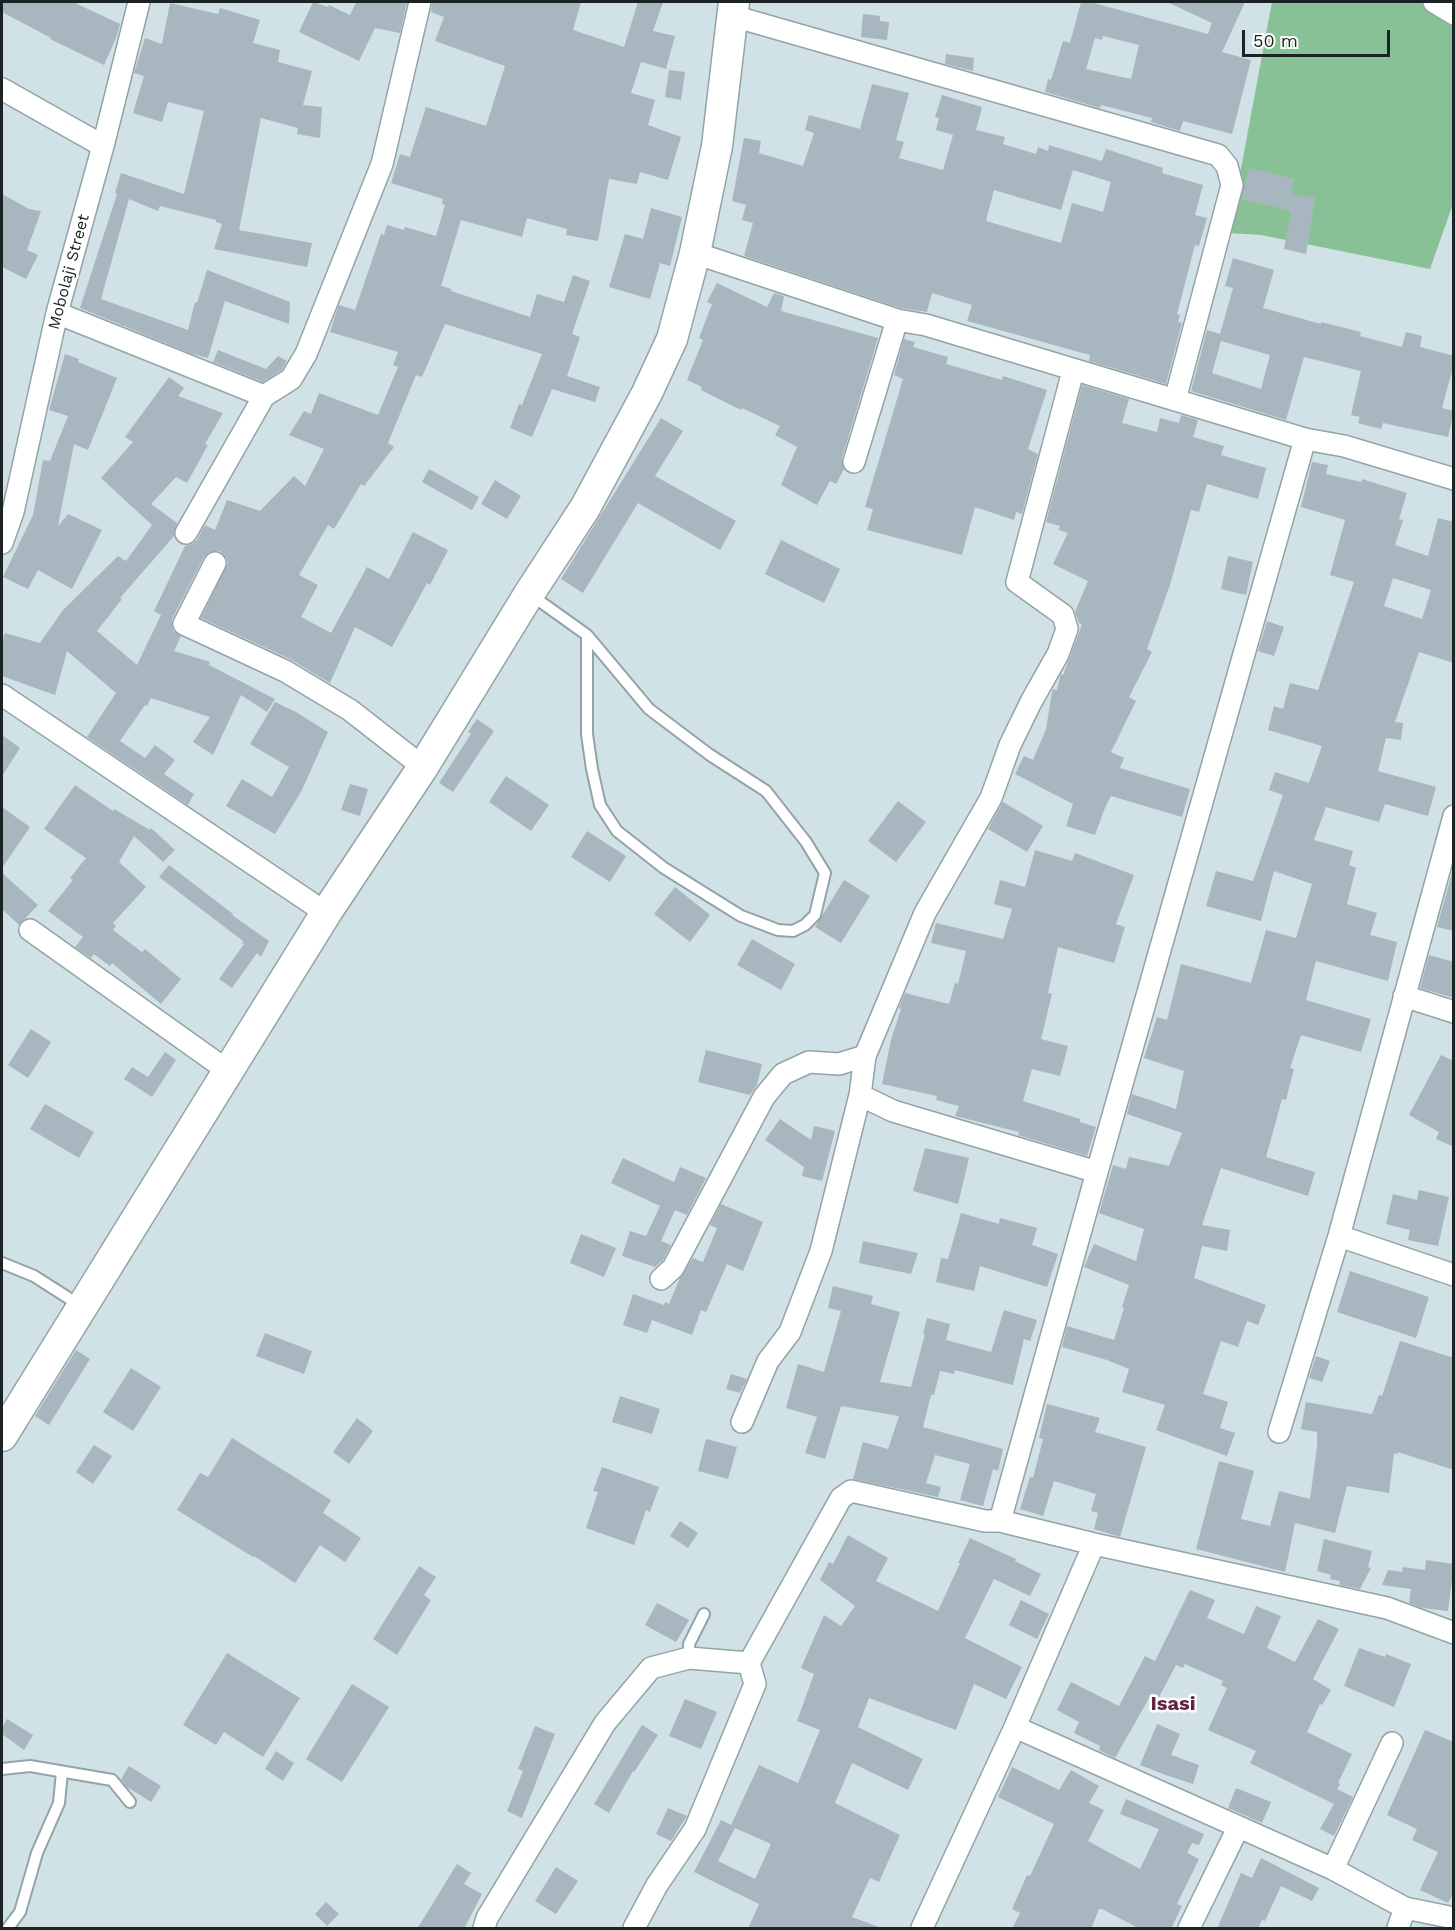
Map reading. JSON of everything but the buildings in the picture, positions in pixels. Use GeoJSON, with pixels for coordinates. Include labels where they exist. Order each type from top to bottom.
{"type":"FeatureCollection","features":[{"type":"Feature","properties":{"kind":"street","name":"Mobolaji Street"},"geometry":{"type":"LineString","coordinates":[[2,543],[13,512],[57,313],[103,146],[139,2]]}},
{"type":"Feature","properties":{"kind":"street"},"geometry":{"type":"LineString","coordinates":[[186,532],[264,396],[291,379],[306,354],[382,164],[420,2]]}},
{"type":"Feature","properties":{"kind":"street"},"geometry":{"type":"LineString","coordinates":[[1434,2],[1454,14]]}},
{"type":"Feature","properties":{"kind":"street"},"geometry":{"type":"LineString","coordinates":[[2,1436],[326,913],[423,767],[529,594],[585,508],[647,393],[672,339],[694,253],[717,146],[734,9],[1218,155],[1227,166],[1232,185],[1175,400]]}},
{"type":"Feature","properties":{"kind":"street"},"geometry":{"type":"LineString","coordinates":[[2,89],[103,146]]}},
{"type":"Feature","properties":{"kind":"street"},"geometry":{"type":"LineString","coordinates":[[694,253],[897,320],[926,325],[1305,439],[1344,446],[1452,475]]}},
{"type":"Feature","properties":{"kind":"street"},"geometry":{"type":"LineString","coordinates":[[57,313],[264,396]]}},
{"type":"Feature","properties":{"kind":"street"},"geometry":{"type":"LineString","coordinates":[[854,462],[897,320]]}},
{"type":"Feature","properties":{"kind":"street"},"geometry":{"type":"LineString","coordinates":[[742,1422],[768,1361],[790,1332],[821,1251],[860,1095],[865,1056],[925,913],[991,798],[1010,745],[1058,654],[1067,629],[1063,615],[1017,582],[1073,371]]}},
{"type":"Feature","properties":{"kind":"street"},"geometry":{"type":"LineString","coordinates":[[1000,1521],[1305,439]]}},
{"type":"Feature","properties":{"kind":"street"},"geometry":{"type":"LineString","coordinates":[[215,563],[184,624],[285,671],[350,710],[423,767]]}},
{"type":"Feature","properties":{"kind":"street"},"geometry":{"type":"LineString","coordinates":[[2,695],[326,913]]}},
{"type":"Feature","properties":{"kind":"street"},"geometry":{"type":"LineString","coordinates":[[1279,1432],[1339,1236],[1454,816]]}},
{"type":"Feature","properties":{"kind":"street"},"geometry":{"type":"LineString","coordinates":[[30,930],[228,1071]]}},
{"type":"Feature","properties":{"kind":"street"},"geometry":{"type":"LineString","coordinates":[[1404,996],[1454,1012]]}},
{"type":"Feature","properties":{"kind":"street"},"geometry":{"type":"LineString","coordinates":[[661,1279],[673,1268],[764,1097],[783,1074],[809,1062],[839,1064],[865,1056]]}},
{"type":"Feature","properties":{"kind":"street"},"geometry":{"type":"LineString","coordinates":[[860,1095],[892,1111],[1097,1172]]}},
{"type":"Feature","properties":{"kind":"street"},"geometry":{"type":"LineString","coordinates":[[1339,1236],[1454,1275]]}},
{"type":"Feature","properties":{"kind":"street"},"geometry":{"type":"LineString","coordinates":[[634,1929],[657,1886],[695,1829],[755,1684],[749,1662],[841,1498],[851,1491],[985,1521],[1000,1521],[1094,1544],[1387,1608],[1454,1633]]}},
{"type":"Feature","properties":{"kind":"street"},"geometry":{"type":"LineString","coordinates":[[922,1929],[1015,1727],[1094,1544]]}},
{"type":"Feature","properties":{"kind":"street"},"geometry":{"type":"LineString","coordinates":[[484,1929],[486,1918],[605,1722],[651,1668],[689,1658],[749,1662]]}},
{"type":"Feature","properties":{"kind":"street"},"geometry":{"type":"LineString","coordinates":[[1015,1727],[1333,1869],[1405,1908],[1454,1918]]}},
{"type":"Feature","properties":{"kind":"street"},"geometry":{"type":"LineString","coordinates":[[1333,1869],[1392,1743]]}},
{"type":"Feature","properties":{"kind":"street"},"geometry":{"type":"LineString","coordinates":[[1189,1929],[1238,1828]]}},
{"type":"Feature","properties":{"kind":"street"},"geometry":{"type":"LineString","coordinates":[[1398,1929],[1405,1908]]}},
{"type":"Feature","properties":{"kind":"lane"},"geometry":{"type":"LineString","coordinates":[[529,594],[587,635],[649,709],[710,754],[766,791],[806,842],[825,873],[815,915],[806,925],[793,931],[778,930],[741,916],[664,868],[617,831],[600,805],[592,769],[587,734],[587,635]]}},
{"type":"Feature","properties":{"kind":"lane"},"geometry":{"type":"LineString","coordinates":[[2,1263],[34,1276],[81,1306]]}},
{"type":"Feature","properties":{"kind":"lane"},"geometry":{"type":"LineString","coordinates":[[689,1658],[689,1644],[704,1614]]}},
{"type":"Feature","properties":{"kind":"lane"},"geometry":{"type":"LineString","coordinates":[[2,1769],[30,1766],[112,1780],[130,1802]]}},
{"type":"Feature","properties":{"kind":"lane"},"geometry":{"type":"LineString","coordinates":[[8,1929],[20,1912],[37,1853],[59,1803],[62,1772]]}},
{"type":"Feature","properties":{"kind":"green space"},"geometry":{"type":"Polygon","coordinates":[[[1272,2],[1453,2],[1453,204],[1430,269],[1261,235],[1229,233],[1272,2]]]}},
{"type":"Feature","properties":{"kind":"district","name":"Isasi"},"geometry":{"type":"Point","coordinates":[1173,1704]}}]}
